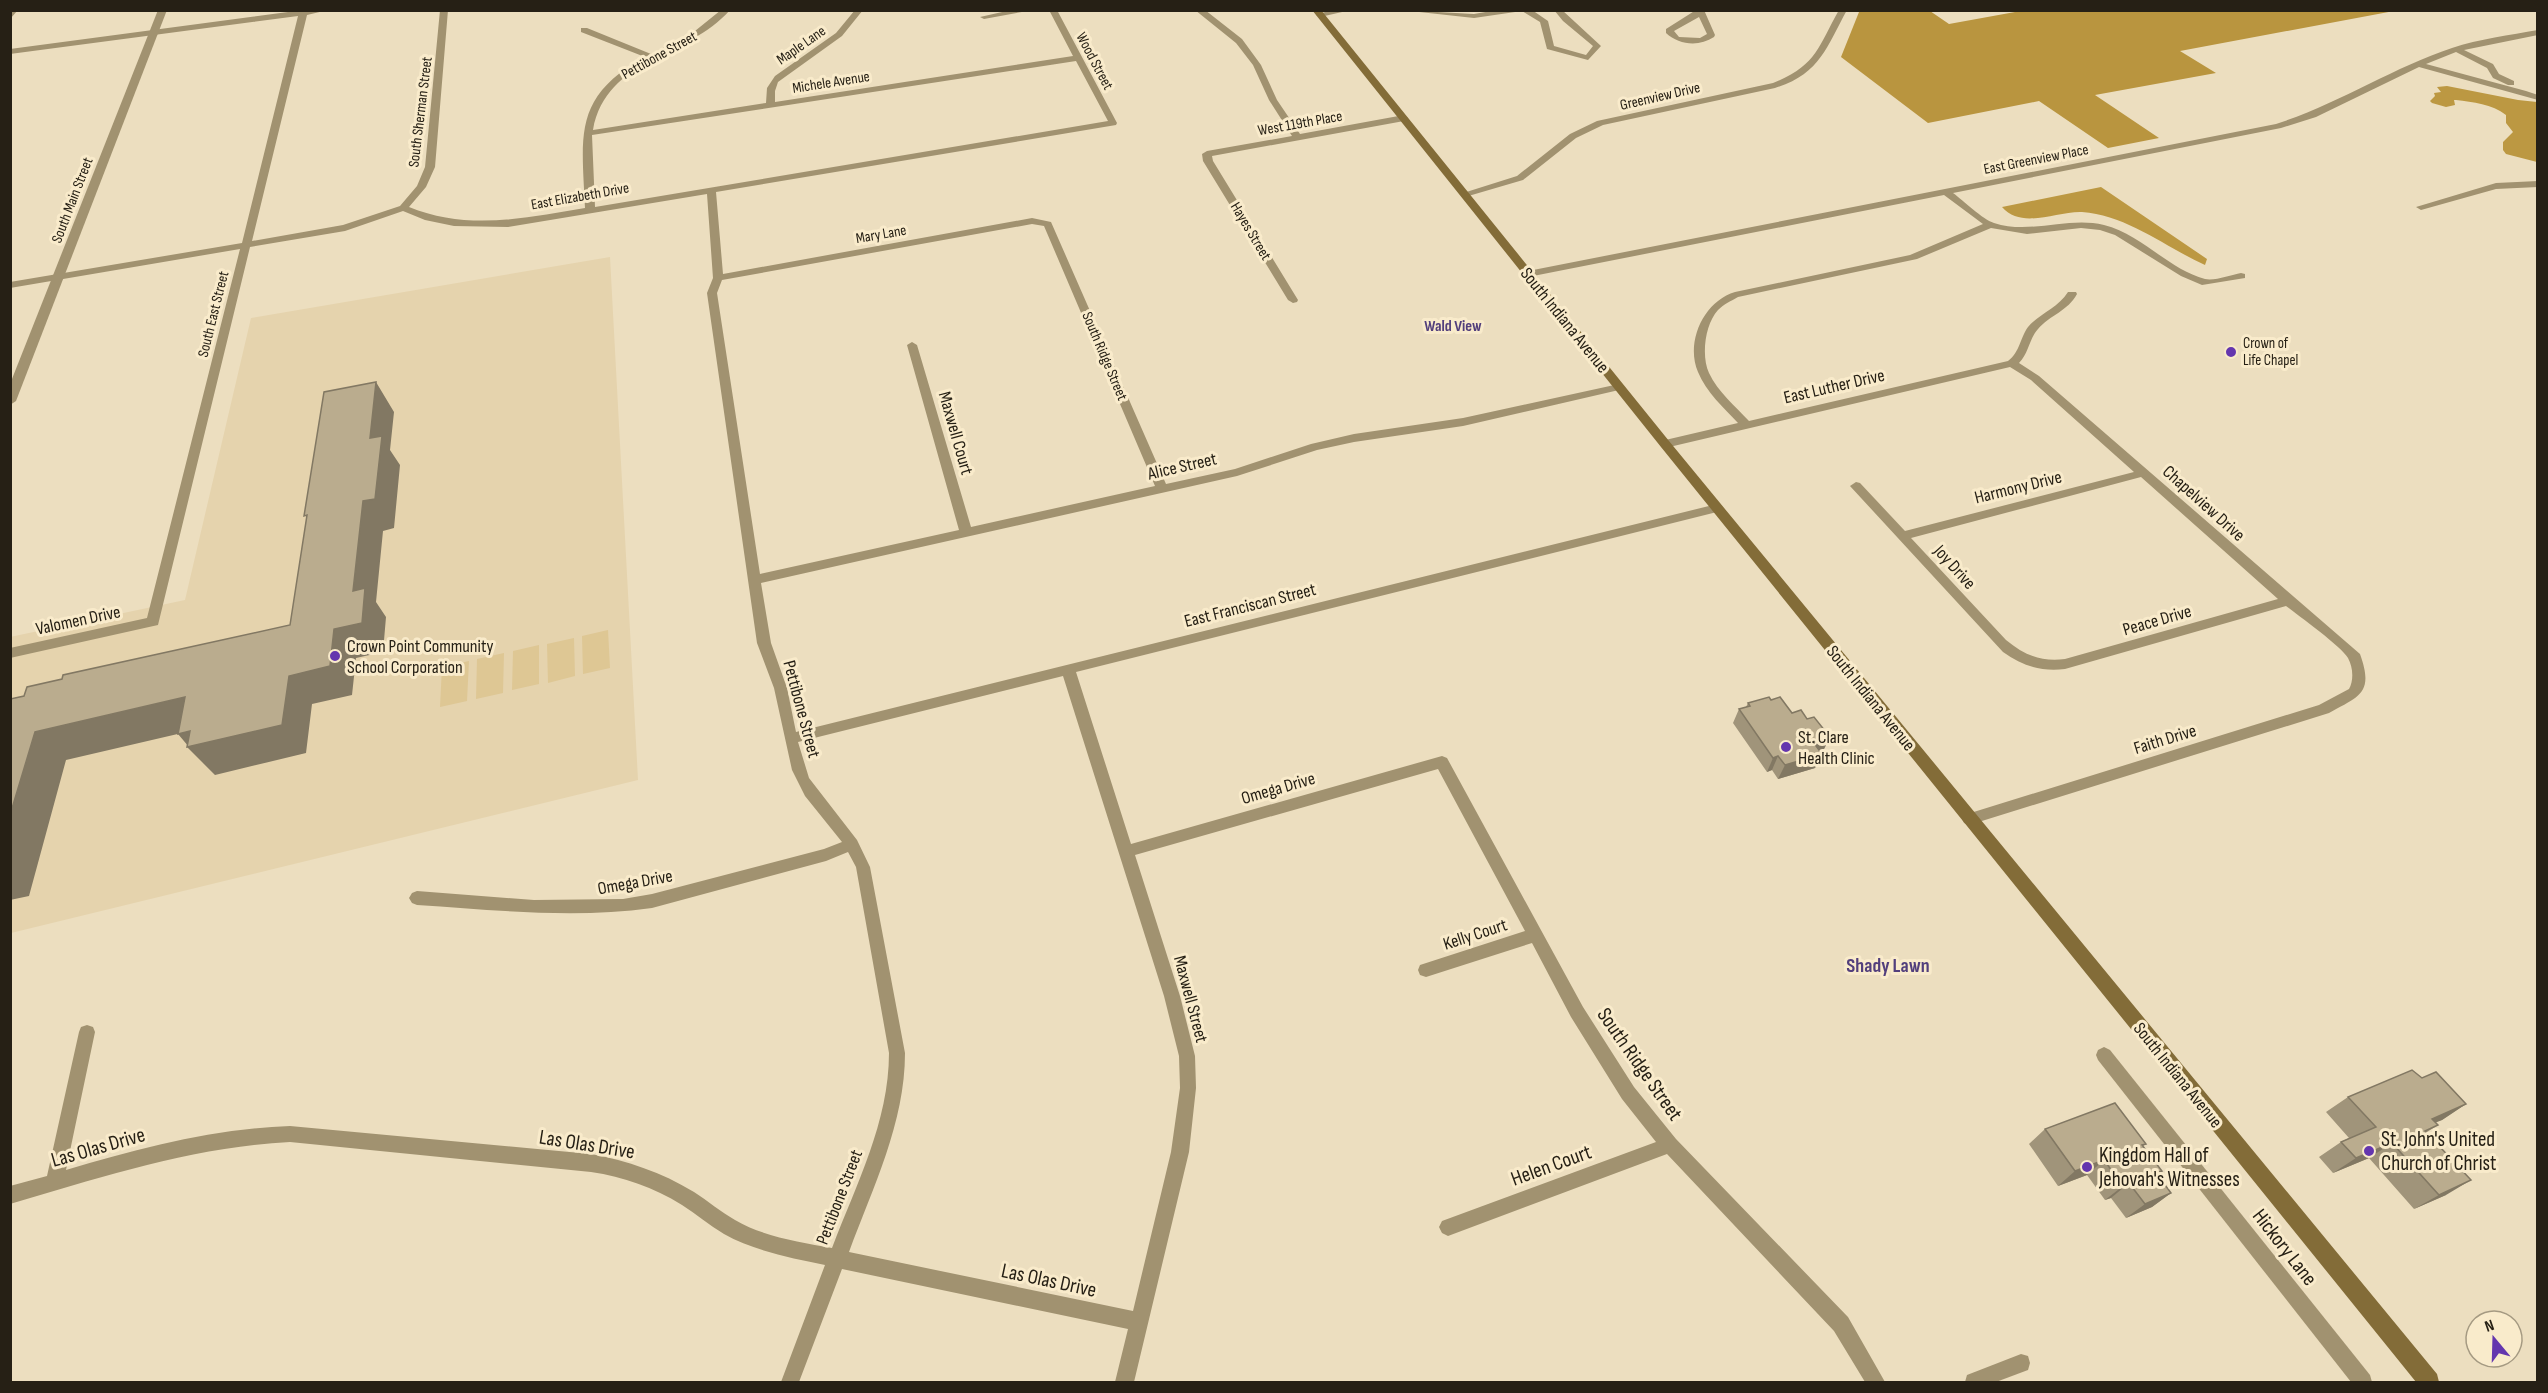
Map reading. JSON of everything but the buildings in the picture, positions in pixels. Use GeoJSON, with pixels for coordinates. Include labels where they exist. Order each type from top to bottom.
{"type":"FeatureCollection","features":[{"type":"Feature","properties":{"kind":"main road","name":"South Indiana Avenue"},"geometry":{"type":"LineString","coordinates":[[1318,13],[1618,387],[2429,1383]]}},
{"type":"Feature","properties":{"kind":"street"},"geometry":{"type":"LineString","coordinates":[[10,17],[14,10]]}},
{"type":"Feature","properties":{"kind":"street","name":"South Main Street"},"geometry":{"type":"LineString","coordinates":[[10,401],[163,10]]}},
{"type":"Feature","properties":{"kind":"street"},"geometry":{"type":"LineString","coordinates":[[10,52],[324,10]]}},
{"type":"Feature","properties":{"kind":"street","name":"South Sherman Street"},"geometry":{"type":"LineString","coordinates":[[403,208],[422,187],[429,167],[444,10]]}},
{"type":"Feature","properties":{"kind":"street","name":"Pettibone Street"},"geometry":{"type":"LineString","coordinates":[[590,209],[588,133],[593,106],[601,92],[630,68],[694,36],[717,21],[726,10]]}},
{"type":"Feature","properties":{"kind":"street","name":"Maple Lane"},"geometry":{"type":"LineString","coordinates":[[771,105],[769,93],[774,82],[785,71],[836,37],[854,20],[859,10]]}},
{"type":"Feature","properties":{"kind":"street"},"geometry":{"type":"LineString","coordinates":[[984,17],[1029,10]]}},
{"type":"Feature","properties":{"kind":"street","name":"Wood Street"},"geometry":{"type":"LineString","coordinates":[[1053,10],[1113,123]]}},
{"type":"Feature","properties":{"kind":"street"},"geometry":{"type":"LineString","coordinates":[[1199,10],[1239,41],[1257,65],[1274,100],[1297,137]]}},
{"type":"Feature","properties":{"kind":"street"},"geometry":{"type":"LineString","coordinates":[[1318,13],[1347,10]]}},
{"type":"Feature","properties":{"kind":"street"},"geometry":{"type":"LineString","coordinates":[[1405,10],[1474,16],[1518,10]]}},
{"type":"Feature","properties":{"kind":"street"},"geometry":{"type":"LineString","coordinates":[[1526,10],[1545,21],[1550,47],[1588,58],[1597,46],[1585,32],[1562,18],[1558,10]]}},
{"type":"Feature","properties":{"kind":"street","name":"Greenview Drive"},"geometry":{"type":"LineString","coordinates":[[1465,194],[1520,178],[1573,136],[1600,123],[1775,86],[1798,77],[1817,60],[1843,10]]}},
{"type":"Feature","properties":{"kind":"street"},"geometry":{"type":"LineString","coordinates":[[1700,12],[1711,35],[1702,41],[1677,39],[1669,31],[1700,12]]}},
{"type":"Feature","properties":{"kind":"street","name":"South East Street"},"geometry":{"type":"LineString","coordinates":[[153,622],[303,13]]}},
{"type":"Feature","properties":{"kind":"street"},"geometry":{"type":"LineString","coordinates":[[584,30],[651,57]]}},
{"type":"Feature","properties":{"kind":"street","name":"East Greenview Place"},"geometry":{"type":"LineString","coordinates":[[1528,274],[2278,126],[2313,115],[2419,63],[2456,49],[2538,32]]}},
{"type":"Feature","properties":{"kind":"street"},"geometry":{"type":"LineString","coordinates":[[2456,49],[2490,66],[2496,76],[2523,89],[2528,94]]}},
{"type":"Feature","properties":{"kind":"street","name":"Michele Avenue"},"geometry":{"type":"LineString","coordinates":[[588,133],[1078,58]]}},
{"type":"Feature","properties":{"kind":"street"},"geometry":{"type":"LineString","coordinates":[[2419,63],[2462,78],[2485,81],[2538,98]]}},
{"type":"Feature","properties":{"kind":"street"},"geometry":{"type":"LineString","coordinates":[[2485,81],[2496,76]]}},
{"type":"Feature","properties":{"kind":"street","name":"West 119th Place"},"geometry":{"type":"LineString","coordinates":[[1208,161],[1207,154],[1212,152],[1404,118]]}},
{"type":"Feature","properties":{"kind":"street","name":"East Elizabeth Drive"},"geometry":{"type":"LineString","coordinates":[[403,208],[426,219],[477,226],[508,224],[1113,123]]}},
{"type":"Feature","properties":{"kind":"street","name":"Hayes Street"},"geometry":{"type":"LineString","coordinates":[[1208,161],[1293,300]]}},
{"type":"Feature","properties":{"kind":"street"},"geometry":{"type":"LineString","coordinates":[[2421,207],[2496,186],[2538,184]]}},
{"type":"Feature","properties":{"kind":"street","name":"Pettibone Street"},"geometry":{"type":"LineString","coordinates":[[711,190],[718,278],[712,294],[764,643],[782,693],[797,766],[802,779],[852,844],[866,879],[894,1030],[897,1076],[889,1122],[790,1383]]}},
{"type":"Feature","properties":{"kind":"street"},"geometry":{"type":"LineString","coordinates":[[1945,191],[1990,225],[2027,231],[2081,225],[2102,227],[2118,233],[2185,274],[2206,283],[2241,276]]}},
{"type":"Feature","properties":{"kind":"street"},"geometry":{"type":"LineString","coordinates":[[10,285],[345,228],[403,208]]}},
{"type":"Feature","properties":{"kind":"street","name":"Mary Lane"},"geometry":{"type":"LineString","coordinates":[[718,278],[1032,221],[1048,224]]}},
{"type":"Feature","properties":{"kind":"street","name":"South Ridge Street"},"geometry":{"type":"LineString","coordinates":[[1048,224],[1162,489]]}},
{"type":"Feature","properties":{"kind":"street"},"geometry":{"type":"LineString","coordinates":[[1746,425],[1710,384],[1701,366],[1699,354],[1703,327],[1707,315],[1714,306],[1726,298],[1742,293],[1920,255],[1990,225]]}},
{"type":"Feature","properties":{"kind":"street"},"geometry":{"type":"LineString","coordinates":[[2012,363],[2021,356],[2035,325],[2061,310],[2072,294]]}},
{"type":"Feature","properties":{"kind":"street","name":"Maxwell Court"},"geometry":{"type":"LineString","coordinates":[[912,345],[966,532]]}},
{"type":"Feature","properties":{"kind":"street","name":"East Luther Drive"},"geometry":{"type":"LineString","coordinates":[[1665,444],[2012,363]]}},
{"type":"Feature","properties":{"kind":"street","name":"Chapelview Drive"},"geometry":{"type":"LineString","coordinates":[[2012,363],[2035,378],[2288,602],[2335,636],[2353,654],[2359,678]]}},
{"type":"Feature","properties":{"kind":"street","name":"Alice Street"},"geometry":{"type":"LineString","coordinates":[[754,580],[1252,468],[1332,443],[1452,424],[1618,387]]}},
{"type":"Feature","properties":{"kind":"street","name":"Harmony Drive"},"geometry":{"type":"LineString","coordinates":[[1902,536],[2143,473]]}},
{"type":"Feature","properties":{"kind":"street","name":"Joy Drive"},"geometry":{"type":"LineString","coordinates":[[1856,486],[2001,643],[2014,654],[2035,664]]}},
{"type":"Feature","properties":{"kind":"street","name":"East Franciscan Street"},"geometry":{"type":"LineString","coordinates":[[792,738],[1717,508]]}},
{"type":"Feature","properties":{"kind":"street","name":"Peace Drive"},"geometry":{"type":"LineString","coordinates":[[2035,664],[2065,664],[2288,602]]}},
{"type":"Feature","properties":{"kind":"street","name":"Valomen Drive"},"geometry":{"type":"LineString","coordinates":[[10,653],[153,622]]}},
{"type":"Feature","properties":{"kind":"street","name":"Maxwell Street"},"geometry":{"type":"LineString","coordinates":[[1068,669],[1175,1006],[1187,1056],[1186,1119],[1180,1152],[1125,1383]]}},
{"type":"Feature","properties":{"kind":"street","name":"Faith Drive"},"geometry":{"type":"LineString","coordinates":[[1969,819],[2324,709],[2354,693],[2359,678]]}},
{"type":"Feature","properties":{"kind":"street","name":"South Ridge Street"},"geometry":{"type":"LineString","coordinates":[[1442,762],[1577,1012],[1628,1093],[1670,1145],[1841,1324],[1876,1383]]}},
{"type":"Feature","properties":{"kind":"street","name":"Omega Drive"},"geometry":{"type":"LineString","coordinates":[[1125,852],[1442,762]]}},
{"type":"Feature","properties":{"kind":"street","name":"Omega Drive"},"geometry":{"type":"LineString","coordinates":[[417,898],[572,909],[625,906],[826,855],[852,844]]}},
{"type":"Feature","properties":{"kind":"street","name":"Kelly Court"},"geometry":{"type":"LineString","coordinates":[[1426,970],[1535,935]]}},
{"type":"Feature","properties":{"kind":"street"},"geometry":{"type":"LineString","coordinates":[[54,1183],[87,1032]]}},
{"type":"Feature","properties":{"kind":"street","name":"Hickory Lane"},"geometry":{"type":"LineString","coordinates":[[2104,1055],[2363,1383]]}},
{"type":"Feature","properties":{"kind":"street","name":"Las Olas Drive"},"geometry":{"type":"LineString","coordinates":[[10,1195],[193,1144],[256,1134],[290,1134],[568,1161],[621,1168],[645,1176],[687,1198],[731,1228],[778,1246],[1140,1322]]}},
{"type":"Feature","properties":{"kind":"street","name":"Helen Court"},"geometry":{"type":"LineString","coordinates":[[1448,1227],[1670,1145]]}},
{"type":"Feature","properties":{"kind":"street"},"geometry":{"type":"LineString","coordinates":[[1974,1383],[2004,1377],[2021,1363]]}},
{"type":"Feature","properties":{"kind":"shaded area"},"geometry":{"type":"Polygon","coordinates":[[[2026,10],[2394,11],[2180,51],[2216,73],[2095,95],[2159,138],[2108,148],[2039,101],[1928,123],[1841,57],[1859,12],[1930,11],[1949,24],[2026,10]]]}},
{"type":"Feature","properties":{"kind":"shaded area"},"geometry":{"type":"Polygon","coordinates":[[[2447,86],[2537,102],[2537,162],[2506,154],[2503,150],[2503,142],[2513,132],[2506,123],[2506,115],[2501,111],[2482,104],[2462,101],[2454,100],[2455,105],[2446,107],[2430,101],[2435,96],[2434,93],[2441,92],[2437,87],[2447,86]]]}},
{"type":"Feature","properties":{"kind":"shaded area"},"geometry":{"type":"Polygon","coordinates":[[[2101,187],[2207,259],[2205,265],[2130,225],[2099,214],[2072,212],[2029,218],[2010,214],[2002,207],[2101,187]]]}},
{"type":"Feature","properties":{"kind":"shaded area"},"geometry":{"type":"Polygon","coordinates":[[[610,257],[638,780],[11,933],[10,637],[185,600],[251,318],[610,257]]]}},
{"type":"Feature","properties":{"kind":"shaded area"},"geometry":{"type":"Polygon","coordinates":[[[608,630],[610,668],[583,674],[582,636],[608,630]]]}},
{"type":"Feature","properties":{"kind":"shaded area"},"geometry":{"type":"Polygon","coordinates":[[[574,638],[575,676],[548,683],[547,644],[574,638]]]}},
{"type":"Feature","properties":{"kind":"shaded area"},"geometry":{"type":"Polygon","coordinates":[[[539,645],[539,684],[512,690],[513,651],[539,645]]]}},
{"type":"Feature","properties":{"kind":"shaded area"},"geometry":{"type":"Polygon","coordinates":[[[504,653],[503,693],[476,699],[477,659],[504,653]]]}},
{"type":"Feature","properties":{"kind":"shaded area"},"geometry":{"type":"Polygon","coordinates":[[[469,661],[467,701],[440,707],[442,667],[469,661]]]}},
{"type":"Feature","properties":{"kind":"place","name":"Crown of Life Chapel"},"geometry":{"type":"Point","coordinates":[2231,352]}},
{"type":"Feature","properties":{"kind":"place","name":"Crown Point Community School Corporation"},"geometry":{"type":"Point","coordinates":[335,656]}},
{"type":"Feature","properties":{"kind":"place","name":"St. Clare Health Clinic"},"geometry":{"type":"Point","coordinates":[1786,747]}},
{"type":"Feature","properties":{"kind":"place","name":"St. John's United Church of Christ"},"geometry":{"type":"Point","coordinates":[2369,1151]}},
{"type":"Feature","properties":{"kind":"place","name":"Kingdom Hall of Jehovah's Witnesses"},"geometry":{"type":"Point","coordinates":[2087,1167]}},
{"type":"Feature","properties":{"kind":"district","name":"Wald View"},"geometry":{"type":"Point","coordinates":[1453,325]}},
{"type":"Feature","properties":{"kind":"district","name":"Shady Lawn"},"geometry":{"type":"Point","coordinates":[1888,965]}}]}
